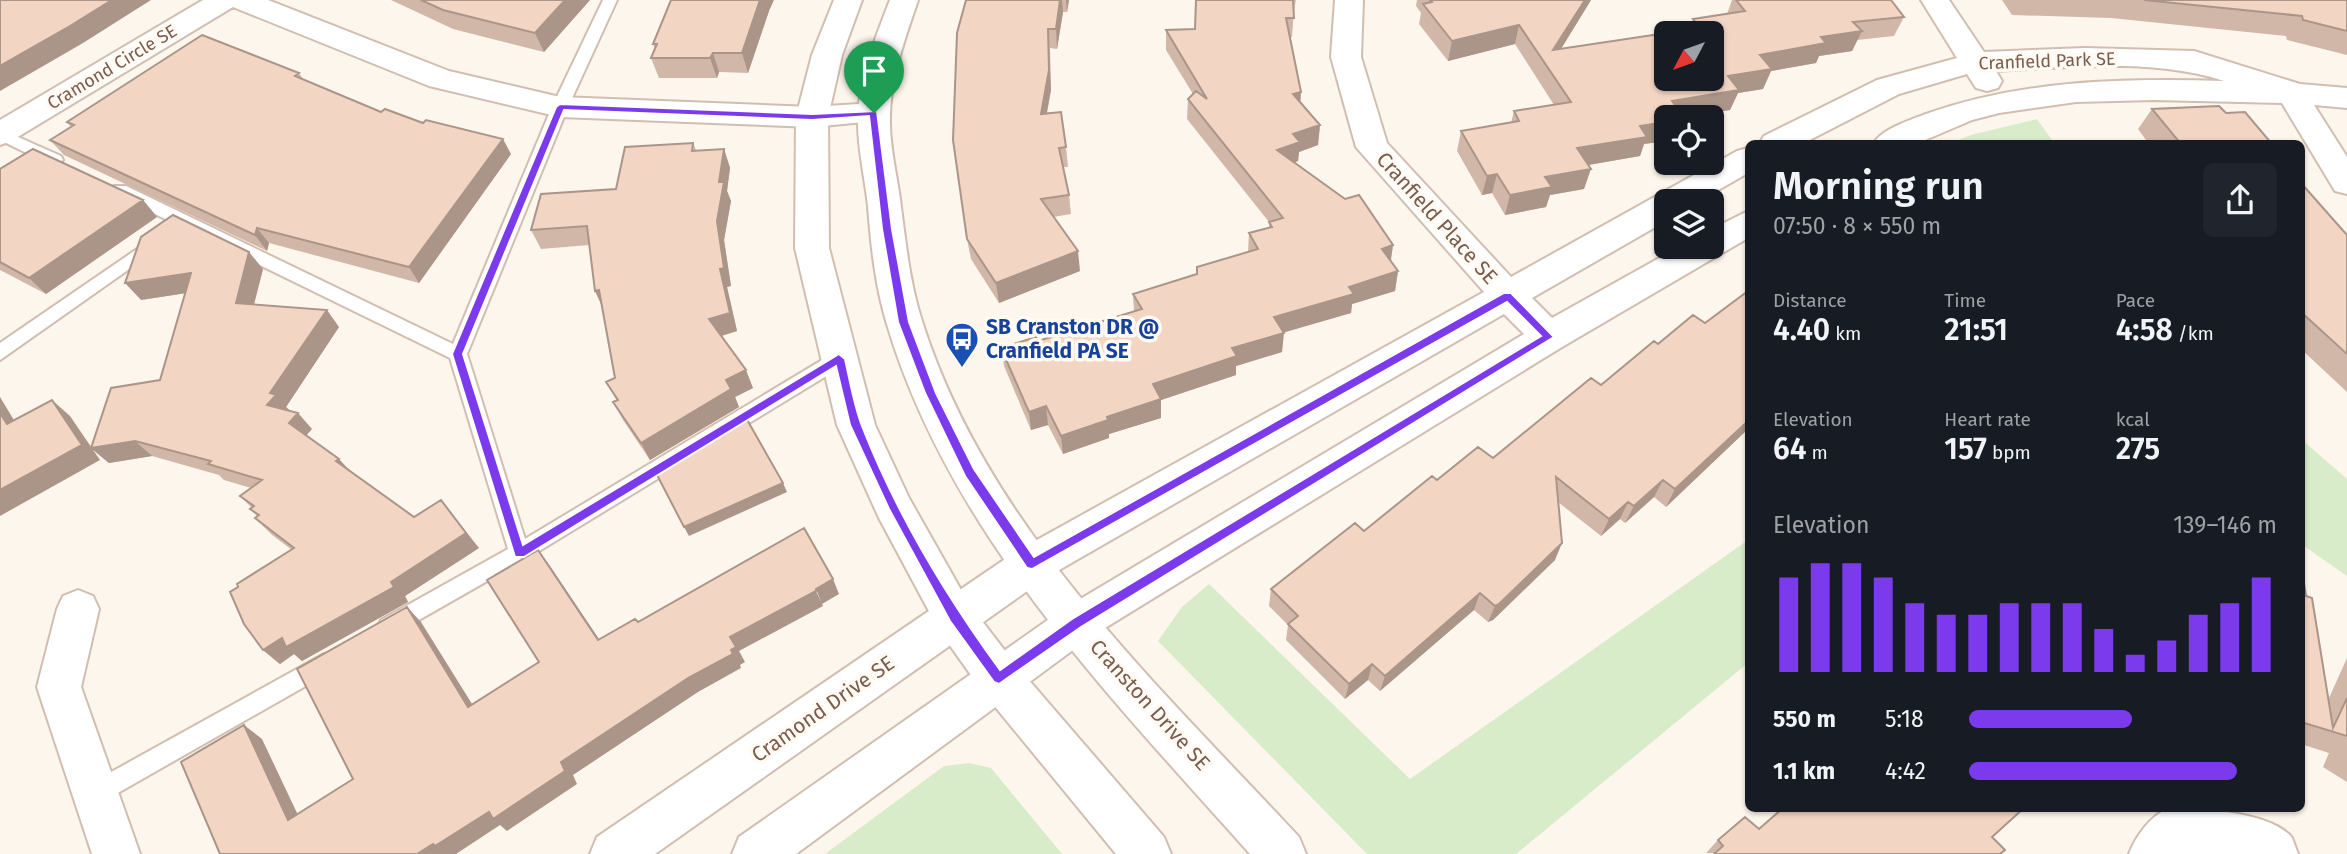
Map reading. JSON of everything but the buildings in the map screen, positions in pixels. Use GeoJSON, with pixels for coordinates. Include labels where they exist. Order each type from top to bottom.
{"type":"FeatureCollection","features":[{"type":"Feature","properties":{"kind":"street","name":"Cramond Circle SE"},"geometry":{"type":"LineString","coordinates":[[0,134],[224,0]]}},
{"type":"Feature","properties":{"kind":"street"},"geometry":{"type":"LineString","coordinates":[[242,0],[440,79],[560,107],[812,117],[874,113]]}},
{"type":"Feature","properties":{"kind":"street"},"geometry":{"type":"LineString","coordinates":[[848,0],[827,55],[812,117],[811,248],[856,425],[893,506],[954,617],[999,678],[1147,854]]}},
{"type":"Feature","properties":{"kind":"street","name":"Cranston Drive SE"},"geometry":{"type":"LineString","coordinates":[[904,0],[888,48],[874,113],[887,229],[904,322],[930,393],[970,472],[1032,564],[1077,623],[1282,854]]}},
{"type":"Feature","properties":{"kind":"street","name":"Cranfield Place SE"},"geometry":{"type":"LineString","coordinates":[[1349,0],[1346,57],[1372,147],[1549,337]]}},
{"type":"Feature","properties":{"kind":"street"},"geometry":{"type":"LineString","coordinates":[[1935,0],[2000,101]]}},
{"type":"Feature","properties":{"kind":"street","name":"Cranfield Park SE"},"geometry":{"type":"LineString","coordinates":[[1782,140],[1888,88],[1976,62],[2085,57],[2194,61],[2290,91]]}},
{"type":"Feature","properties":{"kind":"street","name":"Cranfield Park SE"},"geometry":{"type":"LineString","coordinates":[[1896,140],[1908,133],[2000,101],[2109,88],[2290,91],[2347,98]]}},
{"type":"Feature","properties":{"kind":"street"},"geometry":{"type":"LineString","coordinates":[[2290,91],[2347,183]]}},
{"type":"Feature","properties":{"kind":"street"},"geometry":{"type":"LineString","coordinates":[[1695,189],[1745,161]]}},
{"type":"Feature","properties":{"kind":"street"},"geometry":{"type":"LineString","coordinates":[[1032,564],[1654,212]]}},
{"type":"Feature","properties":{"kind":"street"},"geometry":{"type":"LineString","coordinates":[[1724,237],[1745,225]]}},
{"type":"Feature","properties":{"kind":"street"},"geometry":{"type":"LineString","coordinates":[[756,854],[1077,623],[1549,337],[1685,259]]}},
{"type":"Feature","properties":{"kind":"street","name":"Cramond Drive SE"},"geometry":{"type":"LineString","coordinates":[[614,854],[1032,564]]}},
{"type":"Feature","properties":{"kind":"street"},"geometry":{"type":"LineString","coordinates":[[78,608],[59,687],[116,854]]}},
{"type":"Feature","properties":{"kind":"street"},"geometry":{"type":"LineString","coordinates":[[2153,854],[2178,828],[2258,843],[2274,854]]}},
{"type":"Feature","properties":{"kind":"lane"},"geometry":{"type":"LineString","coordinates":[[519,553],[458,354],[560,107],[610,0]]}},
{"type":"Feature","properties":{"kind":"lane"},"geometry":{"type":"LineString","coordinates":[[0,134],[75,169]]}},
{"type":"Feature","properties":{"kind":"lane"},"geometry":{"type":"LineString","coordinates":[[100,181],[458,354]]}},
{"type":"Feature","properties":{"kind":"lane"},"geometry":{"type":"LineString","coordinates":[[0,353],[186,221]]}},
{"type":"Feature","properties":{"kind":"lane"},"geometry":{"type":"LineString","coordinates":[[374,636],[519,553],[839,359]]}},
{"type":"Feature","properties":{"kind":"lane"},"geometry":{"type":"LineString","coordinates":[[94,794],[337,656]]}},
{"type":"Feature","properties":{"kind":"green space"},"geometry":{"type":"Polygon","coordinates":[[[2037,119],[2052,140],[1958,140],[2037,119]]]}},
{"type":"Feature","properties":{"kind":"green space"},"geometry":{"type":"Polygon","coordinates":[[[2305,442],[2347,479],[2347,576],[2305,547],[2305,442]]]}},
{"type":"Feature","properties":{"kind":"green space"},"geometry":{"type":"Polygon","coordinates":[[[1745,542],[1745,665],[1516,854],[1367,854],[1158,641],[1182,607],[1209,584],[1410,779],[1745,542]]]}},
{"type":"Feature","properties":{"kind":"green space"},"geometry":{"type":"Polygon","coordinates":[[[969,763],[991,768],[1062,854],[825,854],[944,766],[969,763]]]}},
{"type":"Feature","properties":{"kind":"place","name":"SB Cranston DR @ Cranfield PA SE"},"geometry":{"type":"Point","coordinates":[962,369]}},
{"type":"Feature","properties":{"kind":"route"},"geometry":{"type":"LineString","coordinates":[[560,107],[812,117],[874,113],[887,229],[904,322],[930,393],[970,472],[1032,564],[1508,296],[1549,337],[1077,623],[999,678],[954,617],[893,506],[856,425],[839,359],[519,553],[458,354],[560,107]]}}]}
